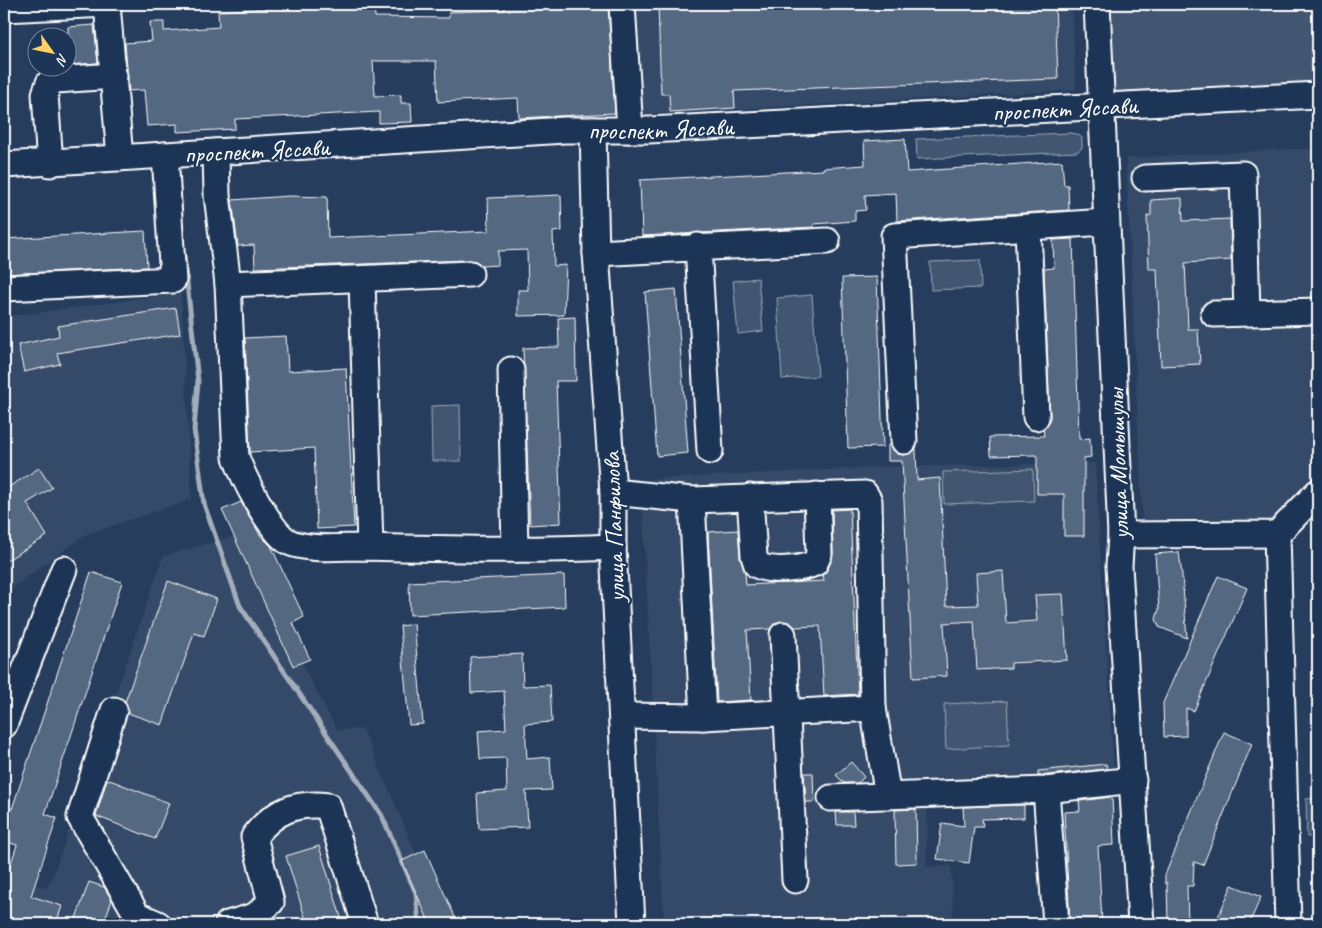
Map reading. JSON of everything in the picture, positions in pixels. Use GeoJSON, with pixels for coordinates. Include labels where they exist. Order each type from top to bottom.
{"type":"FeatureCollection","features":[{"type":"Feature","properties":{"kind":"street"},"geometry":{"type":"LineString","coordinates":[[4,9],[107,4],[120,158]]}},
{"type":"Feature","properties":{"kind":"street"},"geometry":{"type":"LineString","coordinates":[[622,4],[630,130]]}},
{"type":"Feature","properties":{"kind":"street","name":"улица Момышулы"},"geometry":{"type":"LineString","coordinates":[[1097,4],[1100,105],[1121,535],[1119,566],[1141,924]]}},
{"type":"Feature","properties":{"kind":"street"},"geometry":{"type":"LineString","coordinates":[[50,164],[45,94],[49,83],[56,80],[114,76]]}},
{"type":"Feature","properties":{"kind":"street","name":"проспект Яссави"},"geometry":{"type":"LineString","coordinates":[[4,165],[50,164],[165,155],[593,130],[630,130],[1318,95]]}},
{"type":"Feature","properties":{"kind":"street","name":"улица Панфилова"},"geometry":{"type":"LineString","coordinates":[[593,130],[596,253],[613,492],[613,547],[632,924]]}},
{"type":"Feature","properties":{"kind":"street"},"geometry":{"type":"LineString","coordinates":[[216,152],[217,195],[228,284],[236,457],[244,479],[275,528],[286,540],[298,546],[515,549],[613,547]]}},
{"type":"Feature","properties":{"kind":"street"},"geometry":{"type":"LineString","coordinates":[[4,288],[174,280],[165,155]]}},
{"type":"Feature","properties":{"kind":"street"},"geometry":{"type":"LineString","coordinates":[[1145,178],[1243,174],[1247,312]]}},
{"type":"Feature","properties":{"kind":"street"},"geometry":{"type":"LineString","coordinates":[[904,441],[894,236],[1106,222]]}},
{"type":"Feature","properties":{"kind":"street"},"geometry":{"type":"LineString","coordinates":[[1028,228],[1036,417]]}},
{"type":"Feature","properties":{"kind":"street"},"geometry":{"type":"LineString","coordinates":[[596,253],[698,246],[827,241]]}},
{"type":"Feature","properties":{"kind":"street"},"geometry":{"type":"LineString","coordinates":[[698,246],[710,451]]}},
{"type":"Feature","properties":{"kind":"street"},"geometry":{"type":"LineString","coordinates":[[228,284],[362,280],[470,274]]}},
{"type":"Feature","properties":{"kind":"street"},"geometry":{"type":"LineString","coordinates":[[362,280],[370,547]]}},
{"type":"Feature","properties":{"kind":"street"},"geometry":{"type":"LineString","coordinates":[[1214,314],[1318,311]]}},
{"type":"Feature","properties":{"kind":"street"},"geometry":{"type":"LineString","coordinates":[[510,370],[515,549]]}},
{"type":"Feature","properties":{"kind":"street"},"geometry":{"type":"LineString","coordinates":[[613,492],[692,500],[816,494],[866,494],[869,501],[873,708],[896,796]]}},
{"type":"Feature","properties":{"kind":"street"},"geometry":{"type":"LineString","coordinates":[[1121,535],[1277,534],[1318,492]]}},
{"type":"Feature","properties":{"kind":"street"},"geometry":{"type":"LineString","coordinates":[[750,497],[754,556],[757,565],[765,569],[807,567],[815,563],[819,554],[816,494]]}},
{"type":"Feature","properties":{"kind":"street"},"geometry":{"type":"LineString","coordinates":[[692,500],[703,717]]}},
{"type":"Feature","properties":{"kind":"street"},"geometry":{"type":"LineString","coordinates":[[1277,534],[1288,924]]}},
{"type":"Feature","properties":{"kind":"street"},"geometry":{"type":"LineString","coordinates":[[4,725],[64,568]]}},
{"type":"Feature","properties":{"kind":"street"},"geometry":{"type":"LineString","coordinates":[[783,634],[795,880]]}},
{"type":"Feature","properties":{"kind":"street"},"geometry":{"type":"LineString","coordinates":[[623,716],[703,717],[873,708]]}},
{"type":"Feature","properties":{"kind":"street"},"geometry":{"type":"LineString","coordinates":[[114,710],[80,817],[137,915],[158,924]]}},
{"type":"Feature","properties":{"kind":"street"},"geometry":{"type":"LineString","coordinates":[[831,798],[1046,790],[1133,780]]}},
{"type":"Feature","properties":{"kind":"street"},"geometry":{"type":"LineString","coordinates":[[1046,790],[1056,924]]}},
{"type":"Feature","properties":{"kind":"street"},"geometry":{"type":"LineString","coordinates":[[228,924],[254,916],[271,902],[254,837],[265,822],[298,806],[311,804],[328,806],[365,924]]}},
{"type":"Feature","properties":{"kind":"shaded area"},"geometry":{"type":"Polygon","coordinates":[[[627,4],[1072,4],[1076,90],[633,115],[627,4]]]}},
{"type":"Feature","properties":{"kind":"shaded area"},"geometry":{"type":"Polygon","coordinates":[[[1104,4],[1318,4],[1318,82],[1109,92],[1104,4]]]}},
{"type":"Feature","properties":{"kind":"shaded area"},"geometry":{"type":"Polygon","coordinates":[[[1077,134],[1082,138],[1082,148],[1077,152],[917,159],[916,139],[1077,134]]]}},
{"type":"Feature","properties":{"kind":"shaded area"},"geometry":{"type":"Polygon","coordinates":[[[1318,148],[1318,489],[1276,530],[1143,536],[1126,158],[1318,148]]]}},
{"type":"Feature","properties":{"kind":"shaded area"},"geometry":{"type":"Polygon","coordinates":[[[980,260],[981,288],[931,290],[930,262],[980,260]]]}},
{"type":"Feature","properties":{"kind":"shaded area"},"geometry":{"type":"Polygon","coordinates":[[[758,278],[763,331],[738,334],[733,281],[758,278]]]}},
{"type":"Feature","properties":{"kind":"shaded area"},"geometry":{"type":"Polygon","coordinates":[[[181,293],[192,499],[85,535],[4,594],[4,317],[181,293]]]}},
{"type":"Feature","properties":{"kind":"shaded area"},"geometry":{"type":"Polygon","coordinates":[[[812,295],[818,376],[782,379],[777,298],[812,295]]]}},
{"type":"Feature","properties":{"kind":"shaded area"},"geometry":{"type":"Polygon","coordinates":[[[460,405],[461,461],[432,461],[431,406],[460,405]]]}},
{"type":"Feature","properties":{"kind":"shaded area"},"geometry":{"type":"Polygon","coordinates":[[[1095,463],[1114,770],[892,788],[928,803],[926,867],[951,866],[954,924],[664,924],[641,480],[876,467],[1095,463]]]}},
{"type":"Feature","properties":{"kind":"shaded area"},"geometry":{"type":"Polygon","coordinates":[[[1033,469],[1034,501],[944,504],[943,472],[1033,469]]]}},
{"type":"Feature","properties":{"kind":"shaded area"},"geometry":{"type":"Polygon","coordinates":[[[235,536],[337,730],[363,729],[440,909],[443,924],[4,924],[4,875],[46,888],[53,876],[163,556],[235,536]]]}},
{"type":"Feature","properties":{"kind":"shaded area"},"geometry":{"type":"Polygon","coordinates":[[[1007,701],[1009,745],[946,749],[944,704],[1007,701]]]}},
{"type":"Feature","properties":{"kind":"shaded area"},"geometry":{"type":"Polygon","coordinates":[[[1318,798],[1318,836],[1307,837],[1306,799],[1318,798]]]}},
{"type":"Feature","properties":{"kind":"building"},"geometry":{"type":"Polygon","coordinates":[[[336,4],[374,4],[375,17],[449,18],[449,12],[504,10],[504,4],[608,4],[615,113],[519,118],[518,98],[438,102],[436,61],[373,61],[375,96],[401,95],[401,103],[411,103],[412,122],[379,123],[379,112],[235,119],[235,129],[177,132],[177,124],[147,126],[144,90],[129,91],[125,43],[152,41],[150,22],[164,22],[164,31],[219,27],[218,11],[336,4]]]}},
{"type":"Feature","properties":{"kind":"building"},"geometry":{"type":"Polygon","coordinates":[[[658,4],[1055,4],[1058,79],[734,91],[735,108],[670,112],[669,94],[661,94],[658,4]]]}},
{"type":"Feature","properties":{"kind":"building"},"geometry":{"type":"Polygon","coordinates":[[[94,25],[98,63],[78,64],[78,28],[68,27],[94,25]]]}},
{"type":"Feature","properties":{"kind":"building"},"geometry":{"type":"Polygon","coordinates":[[[905,139],[907,172],[1062,161],[1064,185],[1068,185],[1069,210],[897,221],[896,193],[865,195],[866,210],[855,211],[855,221],[814,224],[814,227],[642,236],[640,180],[823,170],[823,168],[865,165],[864,141],[905,139]]]}},
{"type":"Feature","properties":{"kind":"building"},"geometry":{"type":"Polygon","coordinates":[[[561,195],[562,231],[553,232],[554,266],[566,265],[564,315],[518,316],[518,290],[528,290],[527,250],[498,251],[498,265],[482,266],[476,261],[469,260],[255,268],[254,245],[238,246],[232,200],[289,196],[327,197],[328,238],[489,231],[488,198],[561,195]]]}},
{"type":"Feature","properties":{"kind":"building"},"geometry":{"type":"Polygon","coordinates":[[[1182,198],[1183,221],[1230,219],[1231,260],[1185,263],[1188,329],[1198,329],[1200,364],[1161,366],[1157,269],[1149,269],[1147,216],[1151,215],[1151,200],[1182,198]]]}},
{"type":"Feature","properties":{"kind":"building"},"geometry":{"type":"Polygon","coordinates":[[[145,231],[147,267],[4,274],[4,239],[145,231]]]}},
{"type":"Feature","properties":{"kind":"building"},"geometry":{"type":"Polygon","coordinates":[[[1073,239],[1079,439],[1090,438],[1091,457],[1084,458],[1084,536],[1064,536],[1064,494],[1037,494],[1037,455],[991,456],[990,437],[1044,436],[1043,429],[1048,424],[1050,416],[1044,269],[1054,268],[1053,240],[1073,239]]]}},
{"type":"Feature","properties":{"kind":"building"},"geometry":{"type":"Polygon","coordinates":[[[877,277],[883,447],[848,448],[842,278],[877,277]]]}},
{"type":"Feature","properties":{"kind":"building"},"geometry":{"type":"Polygon","coordinates":[[[676,289],[688,453],[657,456],[645,292],[676,289]]]}},
{"type":"Feature","properties":{"kind":"building"},"geometry":{"type":"Polygon","coordinates":[[[176,308],[180,334],[57,353],[60,364],[24,372],[18,345],[59,336],[58,326],[176,308]]]}},
{"type":"Feature","properties":{"kind":"building"},"geometry":{"type":"Polygon","coordinates":[[[575,317],[576,381],[556,381],[561,523],[530,525],[523,348],[559,347],[558,318],[575,317]]]}},
{"type":"Feature","properties":{"kind":"building"},"geometry":{"type":"Polygon","coordinates":[[[286,336],[288,371],[346,368],[354,527],[317,529],[314,448],[250,452],[245,338],[286,336]]]}},
{"type":"Feature","properties":{"kind":"building"},"geometry":{"type":"Polygon","coordinates":[[[888,445],[891,445],[897,454],[904,455],[916,449],[917,480],[940,478],[946,606],[978,605],[976,573],[1003,571],[1006,623],[1037,621],[1035,595],[1063,594],[1067,660],[1011,663],[1011,668],[977,670],[974,621],[944,623],[947,676],[913,678],[902,461],[888,461],[888,445]]]}},
{"type":"Feature","properties":{"kind":"building"},"geometry":{"type":"Polygon","coordinates":[[[39,468],[52,488],[27,503],[47,536],[4,562],[4,490],[39,468]]]}},
{"type":"Feature","properties":{"kind":"building"},"geometry":{"type":"Polygon","coordinates":[[[241,502],[260,535],[271,546],[304,617],[293,623],[310,659],[293,666],[222,510],[241,502]]]}},
{"type":"Feature","properties":{"kind":"building"},"geometry":{"type":"Polygon","coordinates":[[[850,509],[858,694],[824,696],[820,626],[795,627],[789,622],[782,621],[775,623],[770,629],[747,630],[751,700],[717,702],[708,532],[738,530],[740,557],[745,573],[746,585],[824,581],[823,574],[828,569],[833,554],[832,510],[850,509]]]}},
{"type":"Feature","properties":{"kind":"building"},"geometry":{"type":"Polygon","coordinates":[[[1179,552],[1187,638],[1159,627],[1156,619],[1159,609],[1155,554],[1179,552]]]}},
{"type":"Feature","properties":{"kind":"building"},"geometry":{"type":"Polygon","coordinates":[[[91,572],[122,582],[45,814],[57,818],[31,896],[62,906],[56,924],[4,924],[4,884],[17,845],[4,841],[4,806],[12,809],[91,572]]]}},
{"type":"Feature","properties":{"kind":"building"},"geometry":{"type":"Polygon","coordinates":[[[564,575],[565,607],[410,615],[409,582],[564,575]]]}},
{"type":"Feature","properties":{"kind":"building"},"geometry":{"type":"Polygon","coordinates":[[[1218,576],[1247,588],[1194,711],[1186,708],[1186,736],[1164,737],[1163,703],[1218,576]]]}},
{"type":"Feature","properties":{"kind":"building"},"geometry":{"type":"Polygon","coordinates":[[[168,581],[217,599],[204,636],[194,633],[162,725],[128,713],[125,702],[168,581]]]}},
{"type":"Feature","properties":{"kind":"building"},"geometry":{"type":"Polygon","coordinates":[[[414,624],[423,724],[409,725],[400,626],[414,624]]]}},
{"type":"Feature","properties":{"kind":"building"},"geometry":{"type":"Polygon","coordinates":[[[522,654],[523,686],[550,685],[552,722],[525,724],[527,759],[550,757],[552,790],[526,791],[528,827],[479,829],[477,793],[507,791],[506,758],[480,759],[478,731],[506,729],[504,691],[471,693],[470,657],[522,654]]]}},
{"type":"Feature","properties":{"kind":"building"},"geometry":{"type":"Polygon","coordinates":[[[1224,732],[1252,744],[1203,865],[1194,862],[1193,886],[1187,886],[1188,924],[1168,924],[1167,883],[1165,883],[1165,875],[1224,732]]]}},
{"type":"Feature","properties":{"kind":"building"},"geometry":{"type":"Polygon","coordinates":[[[851,762],[864,777],[858,783],[844,783],[836,775],[851,762]]]}},
{"type":"Feature","properties":{"kind":"building"},"geometry":{"type":"Polygon","coordinates":[[[1106,764],[1107,769],[1038,776],[1038,771],[1106,764]]]}},
{"type":"Feature","properties":{"kind":"building"},"geometry":{"type":"Polygon","coordinates":[[[804,773],[813,773],[814,802],[806,802],[804,773]]]}},
{"type":"Feature","properties":{"kind":"building"},"geometry":{"type":"Polygon","coordinates":[[[107,779],[169,803],[155,839],[96,816],[107,779]]]}},
{"type":"Feature","properties":{"kind":"building"},"geometry":{"type":"Polygon","coordinates":[[[1112,797],[1114,845],[1098,846],[1102,924],[1070,924],[1064,812],[1080,811],[1079,801],[1112,797]]]}},
{"type":"Feature","properties":{"kind":"building"},"geometry":{"type":"Polygon","coordinates":[[[1024,805],[1024,818],[982,819],[983,827],[974,827],[969,863],[937,859],[942,823],[964,826],[963,807],[1024,805]]]}},
{"type":"Feature","properties":{"kind":"building"},"geometry":{"type":"Polygon","coordinates":[[[916,809],[917,863],[896,864],[895,810],[916,809]]]}},
{"type":"Feature","properties":{"kind":"building"},"geometry":{"type":"Polygon","coordinates":[[[836,812],[853,812],[854,825],[837,825],[836,812]]]}},
{"type":"Feature","properties":{"kind":"building"},"geometry":{"type":"Polygon","coordinates":[[[319,846],[343,924],[307,924],[286,856],[319,846]]]}},
{"type":"Feature","properties":{"kind":"building"},"geometry":{"type":"Polygon","coordinates":[[[425,850],[458,924],[430,924],[402,861],[425,850]]]}},
{"type":"Feature","properties":{"kind":"building"},"geometry":{"type":"Polygon","coordinates":[[[89,882],[104,887],[112,900],[103,924],[83,924],[75,921],[89,882]]]}},
{"type":"Feature","properties":{"kind":"building"},"geometry":{"type":"Polygon","coordinates":[[[1232,885],[1261,897],[1249,924],[1215,924],[1232,885]]]}},
{"type":"Feature","properties":{"kind":"waterway"},"geometry":{"type":"LineString","coordinates":[[184,256],[198,381],[194,429],[204,504],[240,606],[382,816],[416,893],[419,924]]}}]}
